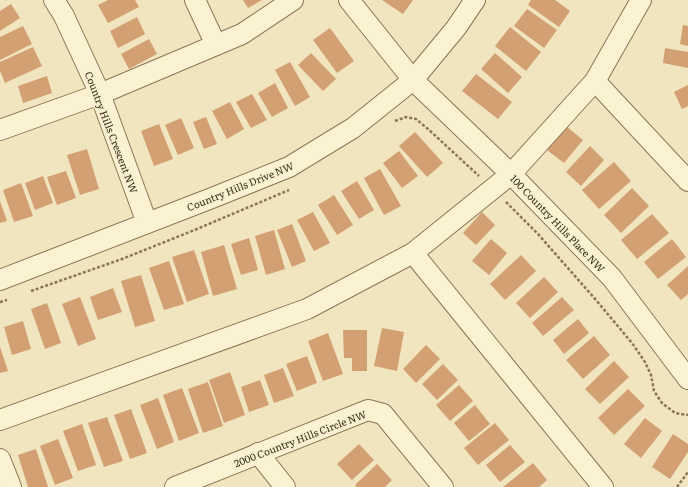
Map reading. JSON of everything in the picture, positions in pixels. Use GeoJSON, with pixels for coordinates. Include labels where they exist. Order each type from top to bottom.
{"type":"FeatureCollection","features":[{"type":"Feature","properties":{"kind":"street","name":"Country Hills Crescent NW"},"geometry":{"type":"LineString","coordinates":[[54,0],[64,16],[100,94],[147,223]]}},
{"type":"Feature","properties":{"kind":"street"},"geometry":{"type":"LineString","coordinates":[[195,0],[216,44]]}},
{"type":"Feature","properties":{"kind":"street"},"geometry":{"type":"LineString","coordinates":[[0,130],[100,94],[242,34],[293,0]]}},
{"type":"Feature","properties":{"kind":"street","name":"100 Country Hills Place NW"},"geometry":{"type":"LineString","coordinates":[[349,0],[413,80],[511,174],[612,278],[688,379]]}},
{"type":"Feature","properties":{"kind":"street","name":"Country Hills Drive NW"},"geometry":{"type":"LineString","coordinates":[[0,280],[289,167],[353,128],[413,80],[456,28],[475,0]]}},
{"type":"Feature","properties":{"kind":"street"},"geometry":{"type":"LineString","coordinates":[[0,420],[307,309],[413,253],[511,174],[595,81],[641,0]]}},
{"type":"Feature","properties":{"kind":"street"},"geometry":{"type":"LineString","coordinates":[[595,81],[688,181]]}},
{"type":"Feature","properties":{"kind":"street"},"geometry":{"type":"LineString","coordinates":[[413,253],[603,487]]}},
{"type":"Feature","properties":{"kind":"street","name":"2000 Country Hills Circle NW"},"geometry":{"type":"LineString","coordinates":[[175,487],[368,410],[384,414],[443,487]]}},
{"type":"Feature","properties":{"kind":"street"},"geometry":{"type":"LineString","coordinates":[[258,453],[286,487]]}},
{"type":"Feature","properties":{"kind":"street"},"geometry":{"type":"LineString","coordinates":[[0,459],[11,487]]}},
{"type":"Feature","properties":{"kind":"path"},"geometry":{"type":"LineString","coordinates":[[389,124],[406,117],[416,119],[493,190],[538,234],[632,343],[645,362],[651,375],[654,391],[662,403],[675,413],[688,416]]}},
{"type":"Feature","properties":{"kind":"path"},"geometry":{"type":"LineString","coordinates":[[25,293],[122,259],[290,190]]}},
{"type":"Feature","properties":{"kind":"path"},"geometry":{"type":"LineString","coordinates":[[0,302],[12,298]]}},
{"type":"Feature","properties":{"kind":"path"},"geometry":{"type":"LineString","coordinates":[[677,487],[688,472]]}},
{"type":"Feature","properties":{"kind":"building"},"geometry":{"type":"Polygon","coordinates":[[[108,0],[135,0],[139,7],[108,23],[98,5],[108,0]]]}},
{"type":"Feature","properties":{"kind":"building"},"geometry":{"type":"Polygon","coordinates":[[[243,0],[262,0],[248,8],[243,0]]]}},
{"type":"Feature","properties":{"kind":"building"},"geometry":{"type":"Polygon","coordinates":[[[382,0],[413,0],[403,14],[382,0]]]}},
{"type":"Feature","properties":{"kind":"building"},"geometry":{"type":"Polygon","coordinates":[[[531,0],[555,0],[570,11],[559,27],[528,5],[531,0]]]}},
{"type":"Feature","properties":{"kind":"building"},"geometry":{"type":"Polygon","coordinates":[[[11,4],[20,18],[0,31],[0,11],[11,4]]]}},
{"type":"Feature","properties":{"kind":"building"},"geometry":{"type":"Polygon","coordinates":[[[527,9],[557,30],[544,48],[514,26],[527,9]]]}},
{"type":"Feature","properties":{"kind":"building"},"geometry":{"type":"Polygon","coordinates":[[[137,17],[145,34],[118,48],[110,31],[137,17]]]}},
{"type":"Feature","properties":{"kind":"building"},"geometry":{"type":"Polygon","coordinates":[[[683,25],[688,26],[688,46],[680,44],[683,25]]]}},
{"type":"Feature","properties":{"kind":"building"},"geometry":{"type":"Polygon","coordinates":[[[23,26],[32,44],[0,60],[0,37],[23,26]]]}},
{"type":"Feature","properties":{"kind":"building"},"geometry":{"type":"Polygon","coordinates":[[[510,27],[541,52],[526,71],[495,46],[510,27]]]}},
{"type":"Feature","properties":{"kind":"building"},"geometry":{"type":"Polygon","coordinates":[[[330,28],[354,61],[337,73],[313,40],[330,28]]]}},
{"type":"Feature","properties":{"kind":"building"},"geometry":{"type":"Polygon","coordinates":[[[149,39],[157,54],[129,69],[121,54],[149,39]]]}},
{"type":"Feature","properties":{"kind":"building"},"geometry":{"type":"Polygon","coordinates":[[[33,47],[42,66],[5,83],[0,71],[0,62],[33,47]]]}},
{"type":"Feature","properties":{"kind":"building"},"geometry":{"type":"Polygon","coordinates":[[[665,48],[688,52],[688,68],[663,63],[665,48]]]}},
{"type":"Feature","properties":{"kind":"building"},"geometry":{"type":"Polygon","coordinates":[[[311,53],[336,79],[323,91],[298,65],[311,53]]]}},
{"type":"Feature","properties":{"kind":"building"},"geometry":{"type":"Polygon","coordinates":[[[495,53],[522,77],[508,93],[481,69],[495,53]]]}},
{"type":"Feature","properties":{"kind":"building"},"geometry":{"type":"Polygon","coordinates":[[[290,62],[310,97],[295,106],[275,70],[290,62]]]}},
{"type":"Feature","properties":{"kind":"building"},"geometry":{"type":"Polygon","coordinates":[[[476,74],[512,102],[498,119],[462,91],[476,74]]]}},
{"type":"Feature","properties":{"kind":"building"},"geometry":{"type":"Polygon","coordinates":[[[47,76],[52,93],[23,103],[18,86],[47,76]]]}},
{"type":"Feature","properties":{"kind":"building"},"geometry":{"type":"Polygon","coordinates":[[[275,83],[288,108],[272,117],[258,93],[275,83]]]}},
{"type":"Feature","properties":{"kind":"building"},"geometry":{"type":"Polygon","coordinates":[[[688,85],[688,106],[682,109],[674,92],[688,85]]]}},
{"type":"Feature","properties":{"kind":"building"},"geometry":{"type":"Polygon","coordinates":[[[252,94],[267,120],[251,128],[236,102],[252,94]]]}},
{"type":"Feature","properties":{"kind":"building"},"geometry":{"type":"Polygon","coordinates":[[[230,102],[244,129],[227,139],[212,111],[230,102]]]}},
{"type":"Feature","properties":{"kind":"building"},"geometry":{"type":"Polygon","coordinates":[[[206,117],[217,144],[204,149],[193,122],[206,117]]]}},
{"type":"Feature","properties":{"kind":"building"},"geometry":{"type":"Polygon","coordinates":[[[181,118],[194,148],[178,155],[165,125],[181,118]]]}},
{"type":"Feature","properties":{"kind":"building"},"geometry":{"type":"Polygon","coordinates":[[[159,124],[173,159],[154,166],[141,131],[159,124]]]}},
{"type":"Feature","properties":{"kind":"building"},"geometry":{"type":"Polygon","coordinates":[[[566,126],[583,140],[564,163],[547,150],[566,126]]]}},
{"type":"Feature","properties":{"kind":"building"},"geometry":{"type":"Polygon","coordinates":[[[415,132],[443,163],[427,177],[399,146],[415,132]]]}},
{"type":"Feature","properties":{"kind":"building"},"geometry":{"type":"Polygon","coordinates":[[[590,146],[604,160],[581,186],[566,172],[590,146]]]}},
{"type":"Feature","properties":{"kind":"building"},"geometry":{"type":"Polygon","coordinates":[[[87,149],[99,189],[80,195],[67,155],[87,149]]]}},
{"type":"Feature","properties":{"kind":"building"},"geometry":{"type":"Polygon","coordinates":[[[399,151],[418,176],[402,188],[383,163],[399,151]]]}},
{"type":"Feature","properties":{"kind":"building"},"geometry":{"type":"Polygon","coordinates":[[[614,162],[631,181],[599,209],[582,190],[614,162]]]}},
{"type":"Feature","properties":{"kind":"building"},"geometry":{"type":"Polygon","coordinates":[[[380,169],[401,206],[384,215],[364,178],[380,169]]]}},
{"type":"Feature","properties":{"kind":"building"},"geometry":{"type":"Polygon","coordinates":[[[66,171],[76,198],[57,205],[47,177],[66,171]]]}},
{"type":"Feature","properties":{"kind":"building"},"geometry":{"type":"Polygon","coordinates":[[[43,176],[53,203],[35,210],[25,183],[43,176]]]}},
{"type":"Feature","properties":{"kind":"building"},"geometry":{"type":"Polygon","coordinates":[[[357,181],[374,210],[359,219],[341,191],[357,181]]]}},
{"type":"Feature","properties":{"kind":"building"},"geometry":{"type":"Polygon","coordinates":[[[21,183],[33,216],[14,222],[3,190],[21,183]]]}},
{"type":"Feature","properties":{"kind":"building"},"geometry":{"type":"Polygon","coordinates":[[[632,188],[649,206],[621,233],[604,215],[632,188]]]}},
{"type":"Feature","properties":{"kind":"building"},"geometry":{"type":"Polygon","coordinates":[[[334,195],[353,225],[337,235],[318,205],[334,195]]]}},
{"type":"Feature","properties":{"kind":"building"},"geometry":{"type":"Polygon","coordinates":[[[0,201],[7,221],[0,223],[0,201]]]}},
{"type":"Feature","properties":{"kind":"building"},"geometry":{"type":"Polygon","coordinates":[[[313,212],[330,243],[314,251],[297,220],[313,212]]]}},
{"type":"Feature","properties":{"kind":"building"},"geometry":{"type":"Polygon","coordinates":[[[482,212],[495,225],[476,245],[463,233],[482,212]]]}},
{"type":"Feature","properties":{"kind":"building"},"geometry":{"type":"Polygon","coordinates":[[[652,214],[669,233],[637,259],[621,240],[652,214]]]}},
{"type":"Feature","properties":{"kind":"building"},"geometry":{"type":"Polygon","coordinates":[[[292,224],[306,261],[292,267],[277,230],[292,224]]]}},
{"type":"Feature","properties":{"kind":"building"},"geometry":{"type":"Polygon","coordinates":[[[274,230],[285,269],[266,275],[255,236],[274,230]]]}},
{"type":"Feature","properties":{"kind":"building"},"geometry":{"type":"Polygon","coordinates":[[[249,238],[258,270],[241,275],[231,244],[249,238]]]}},
{"type":"Feature","properties":{"kind":"building"},"geometry":{"type":"Polygon","coordinates":[[[491,239],[507,253],[489,275],[472,261],[491,239]]]}},
{"type":"Feature","properties":{"kind":"building"},"geometry":{"type":"Polygon","coordinates":[[[672,239],[686,257],[658,279],[644,262],[672,239]]]}},
{"type":"Feature","properties":{"kind":"building"},"geometry":{"type":"Polygon","coordinates":[[[224,245],[237,289],[213,296],[201,252],[224,245]]]}},
{"type":"Feature","properties":{"kind":"building"},"geometry":{"type":"Polygon","coordinates":[[[194,250],[209,294],[187,302],[172,257],[194,250]]]}},
{"type":"Feature","properties":{"kind":"building"},"geometry":{"type":"Polygon","coordinates":[[[521,255],[536,271],[505,300],[490,284],[521,255]]]}},
{"type":"Feature","properties":{"kind":"building"},"geometry":{"type":"Polygon","coordinates":[[[169,261],[184,304],[164,310],[149,268],[169,261]]]}},
{"type":"Feature","properties":{"kind":"building"},"geometry":{"type":"Polygon","coordinates":[[[688,266],[688,294],[681,300],[667,285],[688,266]]]}},
{"type":"Feature","properties":{"kind":"building"},"geometry":{"type":"Polygon","coordinates":[[[141,275],[155,321],[135,327],[121,281],[141,275]]]}},
{"type":"Feature","properties":{"kind":"building"},"geometry":{"type":"Polygon","coordinates":[[[544,277],[558,292],[530,318],[516,303],[544,277]]]}},
{"type":"Feature","properties":{"kind":"building"},"geometry":{"type":"Polygon","coordinates":[[[113,288],[122,312],[98,320],[90,297],[113,288]]]}},
{"type":"Feature","properties":{"kind":"building"},"geometry":{"type":"Polygon","coordinates":[[[80,297],[96,339],[78,346],[62,304],[80,297]]]}},
{"type":"Feature","properties":{"kind":"building"},"geometry":{"type":"Polygon","coordinates":[[[562,297],[574,310],[543,336],[532,323],[562,297]]]}},
{"type":"Feature","properties":{"kind":"building"},"geometry":{"type":"Polygon","coordinates":[[[47,303],[61,343],[45,349],[31,309],[47,303]]]}},
{"type":"Feature","properties":{"kind":"building"},"geometry":{"type":"Polygon","coordinates":[[[578,319],[589,333],[564,354],[553,340],[578,319]]]}},
{"type":"Feature","properties":{"kind":"building"},"geometry":{"type":"Polygon","coordinates":[[[23,321],[31,349],[12,355],[4,327],[23,321]]]}},
{"type":"Feature","properties":{"kind":"building"},"geometry":{"type":"Polygon","coordinates":[[[382,328],[404,332],[397,371],[374,366],[382,328]]]}},
{"type":"Feature","properties":{"kind":"building"},"geometry":{"type":"Polygon","coordinates":[[[343,330],[367,330],[367,371],[352,371],[352,358],[344,358],[343,330]]]}},
{"type":"Feature","properties":{"kind":"building"},"geometry":{"type":"Polygon","coordinates":[[[328,333],[343,374],[323,381],[308,341],[328,333]]]}},
{"type":"Feature","properties":{"kind":"building"},"geometry":{"type":"Polygon","coordinates":[[[594,336],[610,355],[583,379],[566,360],[594,336]]]}},
{"type":"Feature","properties":{"kind":"building"},"geometry":{"type":"Polygon","coordinates":[[[426,345],[440,359],[416,383],[403,369],[426,345]]]}},
{"type":"Feature","properties":{"kind":"building"},"geometry":{"type":"Polygon","coordinates":[[[0,347],[8,371],[0,373],[0,347]]]}},
{"type":"Feature","properties":{"kind":"building"},"geometry":{"type":"Polygon","coordinates":[[[307,356],[317,383],[297,391],[286,364],[307,356]]]}},
{"type":"Feature","properties":{"kind":"building"},"geometry":{"type":"Polygon","coordinates":[[[614,361],[629,377],[600,404],[585,389],[614,361]]]}},
{"type":"Feature","properties":{"kind":"building"},"geometry":{"type":"Polygon","coordinates":[[[443,364],[458,380],[437,400],[422,384],[443,364]]]}},
{"type":"Feature","properties":{"kind":"building"},"geometry":{"type":"Polygon","coordinates":[[[283,368],[294,396],[274,403],[264,375],[283,368]]]}},
{"type":"Feature","properties":{"kind":"building"},"geometry":{"type":"Polygon","coordinates":[[[230,372],[245,415],[224,423],[209,380],[230,372]]]}},
{"type":"Feature","properties":{"kind":"building"},"geometry":{"type":"Polygon","coordinates":[[[260,380],[269,405],[249,412],[241,387],[260,380]]]}},
{"type":"Feature","properties":{"kind":"building"},"geometry":{"type":"Polygon","coordinates":[[[208,382],[223,426],[203,433],[188,389],[208,382]]]}},
{"type":"Feature","properties":{"kind":"building"},"geometry":{"type":"Polygon","coordinates":[[[459,385],[473,401],[450,421],[436,405],[459,385]]]}},
{"type":"Feature","properties":{"kind":"building"},"geometry":{"type":"Polygon","coordinates":[[[182,388],[199,433],[179,441],[163,395],[182,388]]]}},
{"type":"Feature","properties":{"kind":"building"},"geometry":{"type":"Polygon","coordinates":[[[628,389],[645,406],[614,435],[598,418],[628,389]]]}},
{"type":"Feature","properties":{"kind":"building"},"geometry":{"type":"Polygon","coordinates":[[[158,398],[174,442],[157,449],[140,405],[158,398]]]}},
{"type":"Feature","properties":{"kind":"building"},"geometry":{"type":"Polygon","coordinates":[[[475,405],[490,424],[469,441],[454,423],[475,405]]]}},
{"type":"Feature","properties":{"kind":"building"},"geometry":{"type":"Polygon","coordinates":[[[131,409],[147,453],[130,459],[114,415],[131,409]]]}},
{"type":"Feature","properties":{"kind":"building"},"geometry":{"type":"Polygon","coordinates":[[[107,417],[123,461],[104,467],[88,423],[107,417]]]}},
{"type":"Feature","properties":{"kind":"building"},"geometry":{"type":"Polygon","coordinates":[[[645,418],[662,431],[641,458],[624,444],[645,418]]]}},
{"type":"Feature","properties":{"kind":"building"},"geometry":{"type":"Polygon","coordinates":[[[495,423],[509,440],[478,465],[464,448],[495,423]]]}},
{"type":"Feature","properties":{"kind":"building"},"geometry":{"type":"Polygon","coordinates":[[[82,424],[96,465],[78,471],[63,431],[82,424]]]}},
{"type":"Feature","properties":{"kind":"building"},"geometry":{"type":"Polygon","coordinates":[[[673,434],[688,444],[688,452],[670,479],[652,467],[673,434]]]}},
{"type":"Feature","properties":{"kind":"building"},"geometry":{"type":"Polygon","coordinates":[[[58,439],[73,478],[55,485],[40,446],[58,439]]]}},
{"type":"Feature","properties":{"kind":"building"},"geometry":{"type":"Polygon","coordinates":[[[359,444],[374,460],[352,480],[337,464],[359,444]]]}},
{"type":"Feature","properties":{"kind":"building"},"geometry":{"type":"Polygon","coordinates":[[[510,445],[525,462],[500,482],[486,465],[510,445]]]}},
{"type":"Feature","properties":{"kind":"building"},"geometry":{"type":"Polygon","coordinates":[[[36,449],[48,487],[28,487],[18,455],[36,449]]]}},
{"type":"Feature","properties":{"kind":"building"},"geometry":{"type":"Polygon","coordinates":[[[533,463],[547,480],[539,487],[503,487],[533,463]]]}},
{"type":"Feature","properties":{"kind":"building"},"geometry":{"type":"Polygon","coordinates":[[[377,464],[392,480],[385,487],[357,487],[355,485],[377,464]]]}}]}
